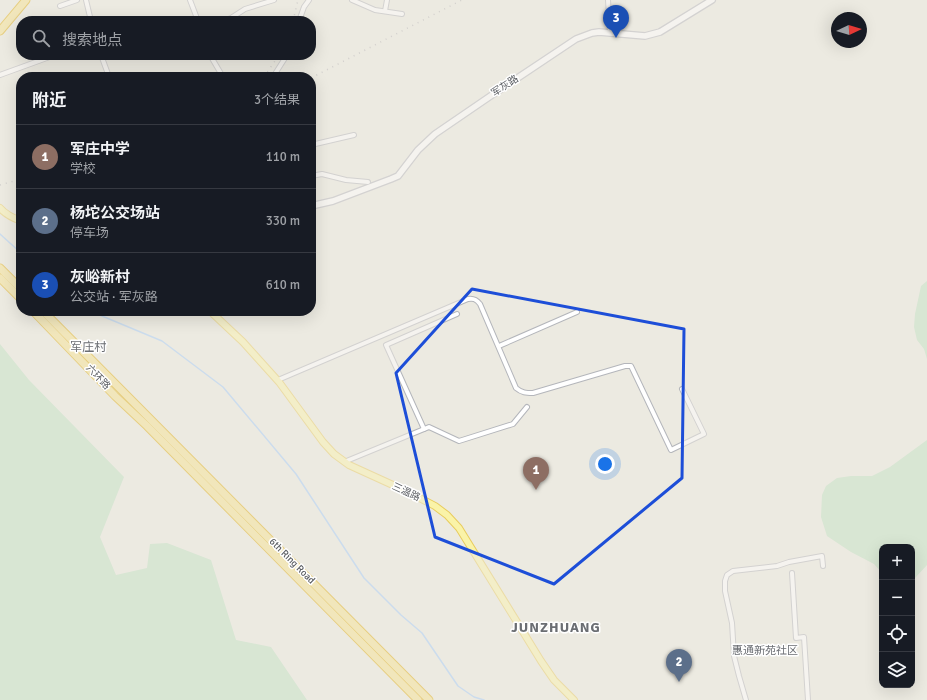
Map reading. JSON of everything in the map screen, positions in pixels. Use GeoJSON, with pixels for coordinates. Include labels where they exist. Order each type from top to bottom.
{"type":"FeatureCollection","features":[{"type":"Feature","properties":{"kind":"highway"},"geometry":{"type":"LineString","coordinates":[[0,31],[26,0]]}},
{"type":"Feature","properties":{"kind":"highway"},"geometry":{"type":"LineString","coordinates":[[0,268],[16,284]]}},
{"type":"Feature","properties":{"kind":"highway"},"geometry":{"type":"LineString","coordinates":[[0,278],[16,294]]}},
{"type":"Feature","properties":{"kind":"highway","name":"六环路"},"geometry":{"type":"LineString","coordinates":[[38,316],[146,426]]}},
{"type":"Feature","properties":{"kind":"highway","name":"六环路"},"geometry":{"type":"LineString","coordinates":[[48,316],[154,422]]}},
{"type":"Feature","properties":{"kind":"highway","name":"6th Ring Road"},"geometry":{"type":"LineString","coordinates":[[154,422],[429,700]]}},
{"type":"Feature","properties":{"kind":"highway","name":"6th Ring Road"},"geometry":{"type":"LineString","coordinates":[[146,426],[418,700]]}},
{"type":"Feature","properties":{"kind":"main road"},"geometry":{"type":"LineString","coordinates":[[0,208],[11,217],[16,218]]}},
{"type":"Feature","properties":{"kind":"main road","name":"三温路"},"geometry":{"type":"LineString","coordinates":[[215,316],[243,342],[278,380],[323,442],[334,454],[350,466],[406,491],[435,506],[447,515],[460,529],[554,680],[574,700]]}},
{"type":"Feature","properties":{"kind":"street"},"geometry":{"type":"LineString","coordinates":[[60,6],[77,0]]}},
{"type":"Feature","properties":{"kind":"street"},"geometry":{"type":"LineString","coordinates":[[86,0],[91,16]]}},
{"type":"Feature","properties":{"kind":"street"},"geometry":{"type":"LineString","coordinates":[[190,0],[196,16]]}},
{"type":"Feature","properties":{"kind":"street"},"geometry":{"type":"LineString","coordinates":[[234,16],[245,9],[274,0]]}},
{"type":"Feature","properties":{"kind":"street"},"geometry":{"type":"LineString","coordinates":[[301,16],[308,0]]}},
{"type":"Feature","properties":{"kind":"street"},"geometry":{"type":"LineString","coordinates":[[352,0],[375,10],[402,14]]}},
{"type":"Feature","properties":{"kind":"street"},"geometry":{"type":"LineString","coordinates":[[385,11],[387,0]]}},
{"type":"Feature","properties":{"kind":"street"},"geometry":{"type":"LineString","coordinates":[[608,0],[610,32]]}},
{"type":"Feature","properties":{"kind":"street","name":"军灰路"},"geometry":{"type":"LineString","coordinates":[[316,205],[346,196],[398,176],[418,150],[435,134],[576,39],[599,32],[610,32],[635,36],[652,35],[660,32],[712,0]]}},
{"type":"Feature","properties":{"kind":"street"},"geometry":{"type":"LineString","coordinates":[[0,76],[42,60]]}},
{"type":"Feature","properties":{"kind":"street"},"geometry":{"type":"LineString","coordinates":[[104,60],[107,72]]}},
{"type":"Feature","properties":{"kind":"street"},"geometry":{"type":"LineString","coordinates":[[213,60],[221,72]]}},
{"type":"Feature","properties":{"kind":"street"},"geometry":{"type":"LineString","coordinates":[[276,72],[284,60]]}},
{"type":"Feature","properties":{"kind":"street"},"geometry":{"type":"LineString","coordinates":[[316,145],[354,135]]}},
{"type":"Feature","properties":{"kind":"street"},"geometry":{"type":"LineString","coordinates":[[316,175],[322,174],[346,180],[368,182]]}},
{"type":"Feature","properties":{"kind":"street"},"geometry":{"type":"LineString","coordinates":[[278,380],[472,298],[480,304],[516,388],[521,392],[533,393],[625,366],[631,366],[671,450],[704,434],[682,389]]}},
{"type":"Feature","properties":{"kind":"street"},"geometry":{"type":"LineString","coordinates":[[498,346],[577,312]]}},
{"type":"Feature","properties":{"kind":"street"},"geometry":{"type":"LineString","coordinates":[[424,429],[386,345],[457,314]]}},
{"type":"Feature","properties":{"kind":"street"},"geometry":{"type":"LineString","coordinates":[[344,462],[429,427],[459,442],[513,424],[527,406]]}},
{"type":"Feature","properties":{"kind":"street"},"geometry":{"type":"LineString","coordinates":[[746,700],[734,656],[732,623],[725,591],[725,581],[727,575],[733,571],[777,566],[789,562],[822,556],[823,566]]}},
{"type":"Feature","properties":{"kind":"street"},"geometry":{"type":"LineString","coordinates":[[792,573],[796,638],[804,637],[808,700]]}},
{"type":"Feature","properties":{"kind":"highlighted area"},"geometry":{"type":"Polygon","coordinates":[[[472,289],[684,329],[682,478],[554,584],[435,537],[396,373],[472,289]]]}},
{"type":"Feature","properties":{"kind":"green space"},"geometry":{"type":"Polygon","coordinates":[[[927,281],[927,359],[924,349],[917,340],[914,327],[915,314],[921,286],[927,281]]]}},
{"type":"Feature","properties":{"kind":"green space"},"geometry":{"type":"Polygon","coordinates":[[[0,344],[29,380],[124,477],[100,537],[116,575],[147,568],[150,544],[167,543],[211,560],[236,640],[271,647],[307,700],[0,700],[0,344]]]}},
{"type":"Feature","properties":{"kind":"green space"},"geometry":{"type":"Polygon","coordinates":[[[927,440],[927,565],[915,578],[915,544],[879,544],[879,570],[874,564],[851,552],[827,536],[821,517],[822,495],[826,486],[837,478],[872,476],[890,467],[927,440]]]}},
{"type":"Feature","properties":{"kind":"waterway"},"geometry":{"type":"LineString","coordinates":[[0,234],[16,248]]}},
{"type":"Feature","properties":{"kind":"waterway"},"geometry":{"type":"LineString","coordinates":[[102,316],[162,341],[223,387],[296,474],[364,578],[401,615],[422,633],[458,686],[474,697],[484,700]]}},
{"type":"Feature","properties":{"kind":"railway"},"geometry":{"type":"LineString","coordinates":[[294,16],[298,0]]}},
{"type":"Feature","properties":{"kind":"railway"},"geometry":{"type":"LineString","coordinates":[[316,75],[462,0]]}},
{"type":"Feature","properties":{"kind":"railway"},"geometry":{"type":"LineString","coordinates":[[267,72],[276,60]]}},
{"type":"Feature","properties":{"kind":"railway"},"geometry":{"type":"LineString","coordinates":[[0,185],[16,180]]}},
{"type":"Feature","properties":{"kind":"place","name":"灰峪新村"},"geometry":{"type":"Point","coordinates":[616,38]}},
{"type":"Feature","properties":{"kind":"place","name":"军庄中学"},"geometry":{"type":"Point","coordinates":[536,490]}},
{"type":"Feature","properties":{"kind":"place","name":"杨坨公交场站"},"geometry":{"type":"Point","coordinates":[679,682]}},
{"type":"Feature","properties":{"kind":"district","name":"军庄村"},"geometry":{"type":"Point","coordinates":[88,347]}},
{"type":"Feature","properties":{"kind":"district","name":"JUNZHUANG"},"geometry":{"type":"Point","coordinates":[556,627]}},
{"type":"Feature","properties":{"kind":"district","name":"惠通新苑社区"},"geometry":{"type":"Point","coordinates":[765,650]}}]}
